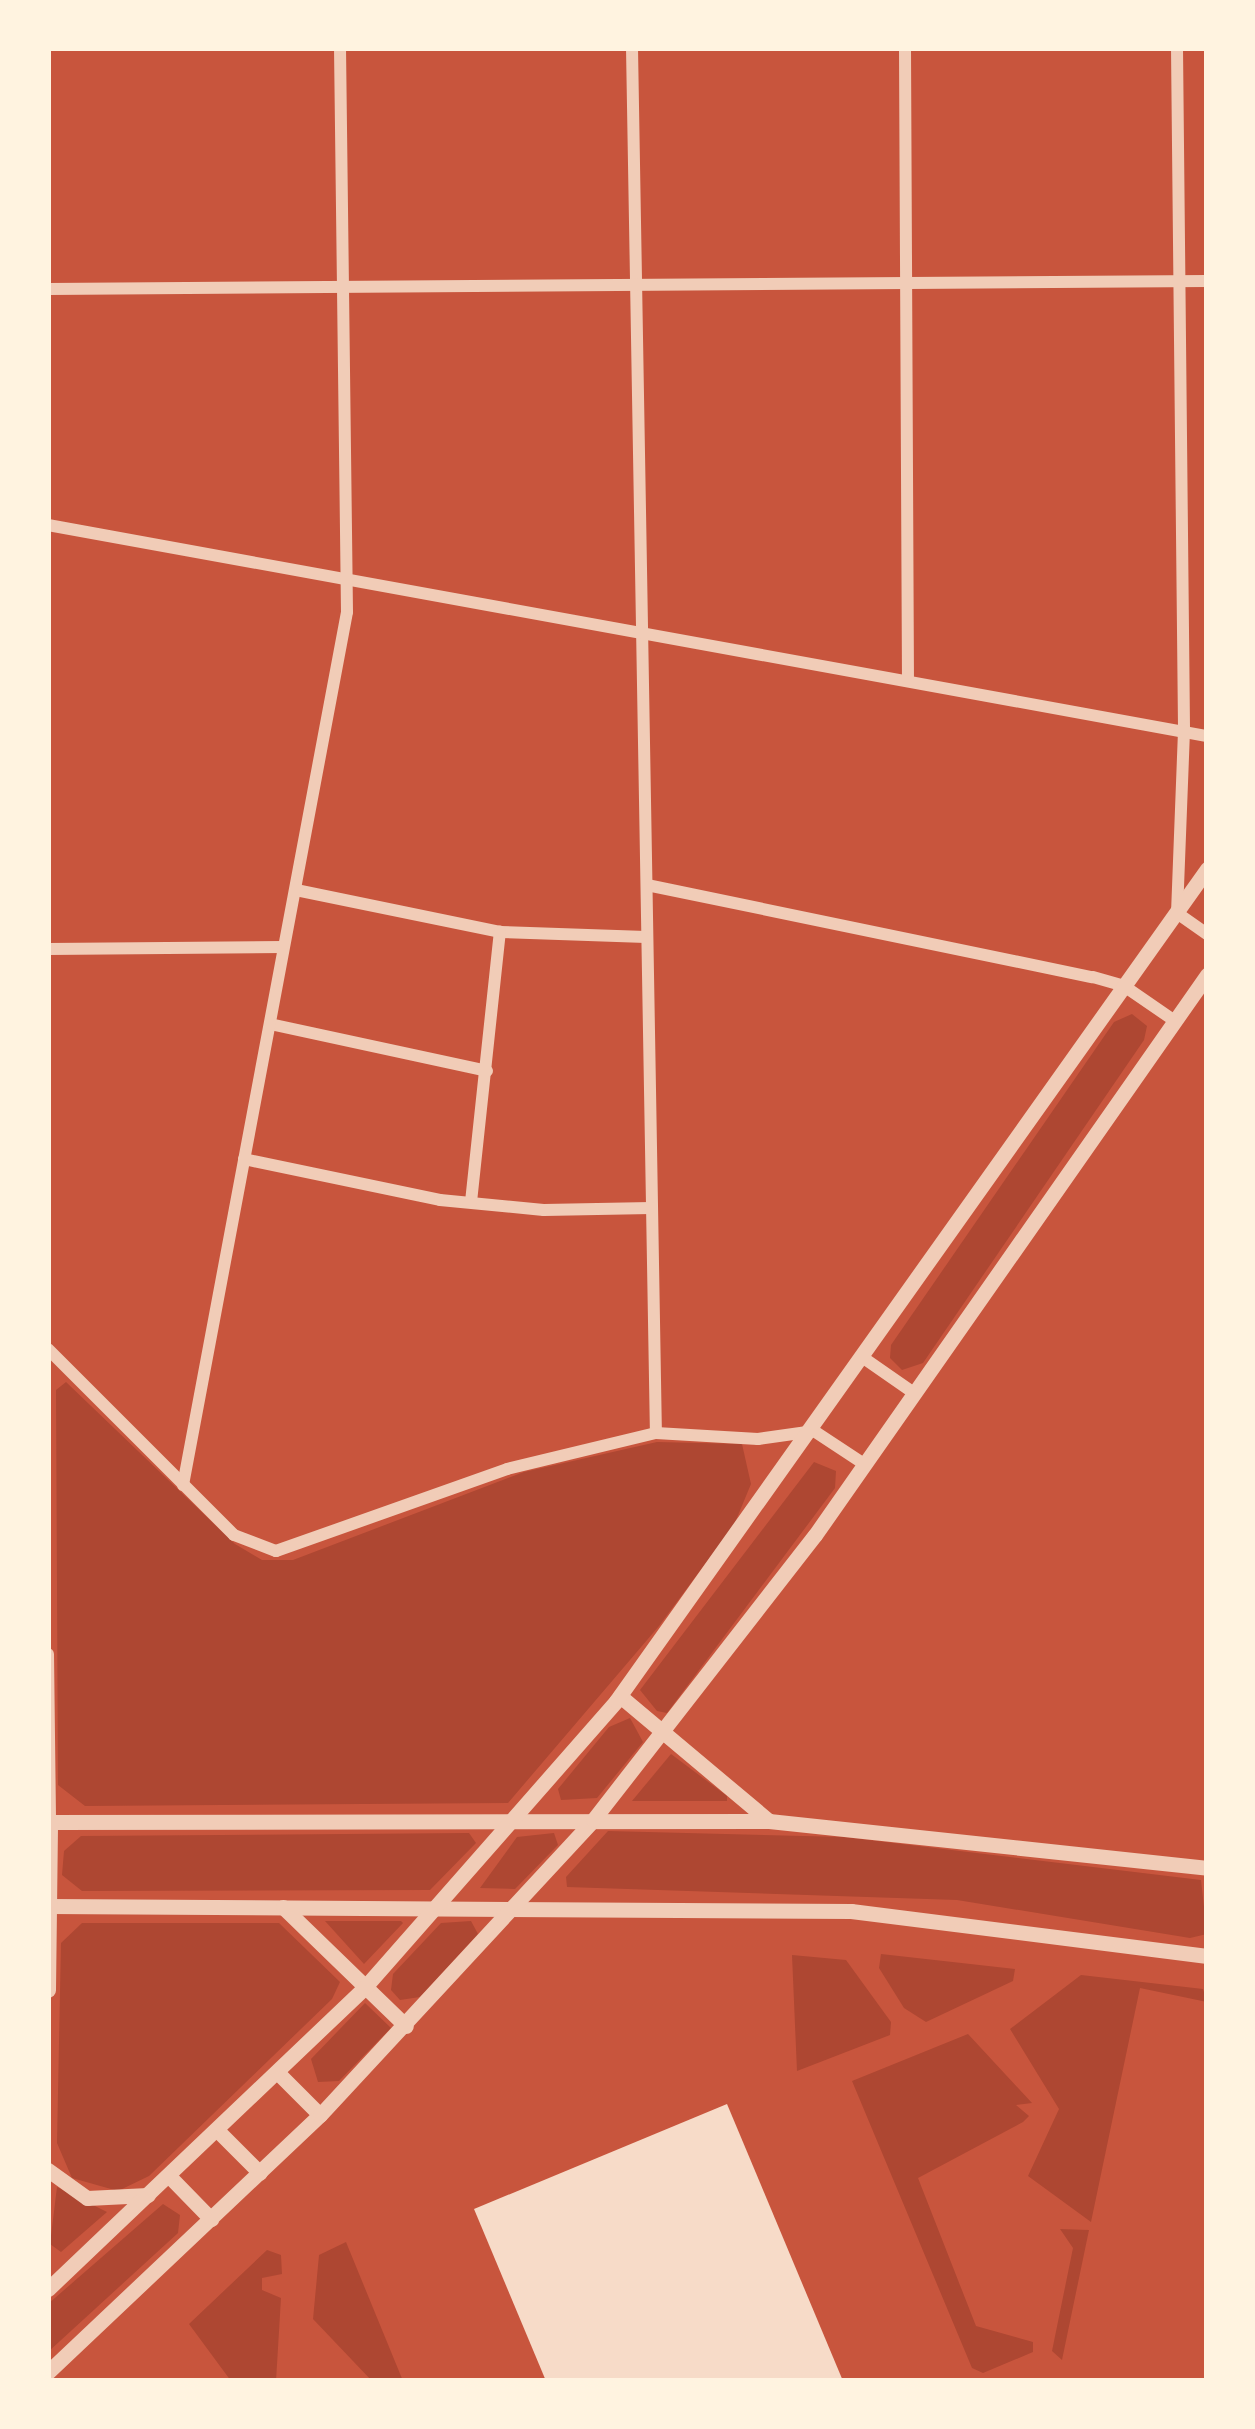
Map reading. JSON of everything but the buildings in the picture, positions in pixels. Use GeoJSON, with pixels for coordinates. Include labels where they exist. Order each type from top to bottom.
{"type":"FeatureCollection","features":[{"type":"Feature","properties":{"kind":"street"},"geometry":{"type":"LineString","coordinates":[[183,1485],[296,890],[348,576],[340,48]]}},
{"type":"Feature","properties":{"kind":"street"},"geometry":{"type":"LineString","coordinates":[[632,48],[656,1433]]}},
{"type":"Feature","properties":{"kind":"street"},"geometry":{"type":"LineString","coordinates":[[905,48],[908,680]]}},
{"type":"Feature","properties":{"kind":"street"},"geometry":{"type":"LineString","coordinates":[[1177,913],[1184,731],[1178,48]]}},
{"type":"Feature","properties":{"kind":"street"},"geometry":{"type":"LineString","coordinates":[[48,289],[1207,281]]}},
{"type":"Feature","properties":{"kind":"street"},"geometry":{"type":"LineString","coordinates":[[48,525],[1207,736]]}},
{"type":"Feature","properties":{"kind":"street"},"geometry":{"type":"LineString","coordinates":[[48,2289],[365,1987],[518,1819],[620,1696],[814,1431],[1207,869]]}},
{"type":"Feature","properties":{"kind":"street"},"geometry":{"type":"LineString","coordinates":[[647,885],[1124,986],[1175,1021]]}},
{"type":"Feature","properties":{"kind":"street"},"geometry":{"type":"LineString","coordinates":[[296,890],[500,932],[646,937]]}},
{"type":"Feature","properties":{"kind":"street"},"geometry":{"type":"LineString","coordinates":[[1177,913],[1207,934]]}},
{"type":"Feature","properties":{"kind":"street"},"geometry":{"type":"LineString","coordinates":[[471,1202],[500,932]]}},
{"type":"Feature","properties":{"kind":"street"},"geometry":{"type":"LineString","coordinates":[[48,949],[283,947]]}},
{"type":"Feature","properties":{"kind":"street"},"geometry":{"type":"LineString","coordinates":[[48,2372],[320,2115],[521,1906],[593,1820],[665,1732],[864,1464],[1207,975]]}},
{"type":"Feature","properties":{"kind":"street"},"geometry":{"type":"LineString","coordinates":[[270,1024],[487,1071]]}},
{"type":"Feature","properties":{"kind":"street"},"geometry":{"type":"LineString","coordinates":[[244,1159],[471,1202],[651,1208]]}},
{"type":"Feature","properties":{"kind":"street"},"geometry":{"type":"LineString","coordinates":[[48,1349],[235,1534],[277,1551],[507,1468],[656,1433],[758,1438],[814,1431],[864,1464]]}},
{"type":"Feature","properties":{"kind":"street"},"geometry":{"type":"LineString","coordinates":[[865,1358],[914,1393]]}},
{"type":"Feature","properties":{"kind":"street"},"geometry":{"type":"LineString","coordinates":[[48,1654],[48,1990]]}},
{"type":"Feature","properties":{"kind":"street"},"geometry":{"type":"LineString","coordinates":[[620,1696],[769,1821]]}},
{"type":"Feature","properties":{"kind":"street"},"geometry":{"type":"LineString","coordinates":[[49,1822],[769,1821],[1207,1868]]}},
{"type":"Feature","properties":{"kind":"street"},"geometry":{"type":"LineString","coordinates":[[49,1906],[850,1911],[1207,1956]]}},
{"type":"Feature","properties":{"kind":"street"},"geometry":{"type":"LineString","coordinates":[[283,1907],[406,2026]]}},
{"type":"Feature","properties":{"kind":"street"},"geometry":{"type":"LineString","coordinates":[[278,2073],[320,2115]]}},
{"type":"Feature","properties":{"kind":"street"},"geometry":{"type":"LineString","coordinates":[[218,2131],[260,2173]]}},
{"type":"Feature","properties":{"kind":"street"},"geometry":{"type":"LineString","coordinates":[[48,2170],[86,2198],[151,2195]]}},
{"type":"Feature","properties":{"kind":"street"},"geometry":{"type":"LineString","coordinates":[[170,2177],[211,2219]]}},
{"type":"Feature","properties":{"kind":"shaded area"},"geometry":{"type":"Polygon","coordinates":[[[1132,1014],[1147,1026],[1144,1040],[923,1363],[902,1370],[890,1358],[891,1345],[1114,1022],[1132,1014]]]}},
{"type":"Feature","properties":{"kind":"shaded area"},"geometry":{"type":"Polygon","coordinates":[[[66,1382],[235,1544],[262,1560],[293,1560],[524,1472],[657,1442],[742,1444],[751,1484],[734,1525],[659,1626],[508,1803],[85,1806],[58,1785],[56,1390],[66,1382]]]}},
{"type":"Feature","properties":{"kind":"shaded area"},"geometry":{"type":"Polygon","coordinates":[[[814,1462],[836,1471],[835,1488],[667,1713],[657,1711],[640,1690],[814,1462]]]}},
{"type":"Feature","properties":{"kind":"shaded area"},"geometry":{"type":"Polygon","coordinates":[[[630,1718],[643,1742],[597,1798],[561,1800],[558,1789],[609,1727],[630,1718]]]}},
{"type":"Feature","properties":{"kind":"shaded area"},"geometry":{"type":"Polygon","coordinates":[[[671,1754],[727,1796],[727,1801],[632,1801],[671,1754]]]}},
{"type":"Feature","properties":{"kind":"shaded area"},"geometry":{"type":"Polygon","coordinates":[[[608,1831],[844,1837],[1201,1880],[1207,1934],[1190,1938],[957,1900],[567,1887],[566,1877],[608,1831]]]}},
{"type":"Feature","properties":{"kind":"shaded area"},"geometry":{"type":"Polygon","coordinates":[[[469,1833],[476,1843],[430,1890],[82,1891],[62,1875],[64,1851],[81,1836],[469,1833]]]}},
{"type":"Feature","properties":{"kind":"shaded area"},"geometry":{"type":"Polygon","coordinates":[[[554,1833],[558,1845],[515,1889],[480,1888],[517,1837],[554,1833]]]}},
{"type":"Feature","properties":{"kind":"shaded area"},"geometry":{"type":"Polygon","coordinates":[[[325,1921],[401,1921],[403,1923],[364,1964],[325,1921]]]}},
{"type":"Feature","properties":{"kind":"shaded area"},"geometry":{"type":"Polygon","coordinates":[[[471,1921],[478,1934],[420,1997],[400,2000],[391,1990],[393,1974],[441,1923],[471,1921]]]}},
{"type":"Feature","properties":{"kind":"shaded area"},"geometry":{"type":"Polygon","coordinates":[[[82,1923],[279,1923],[340,1982],[332,1999],[149,2176],[118,2191],[72,2178],[57,2143],[61,1943],[82,1923]]]}},
{"type":"Feature","properties":{"kind":"shaded area"},"geometry":{"type":"Polygon","coordinates":[[[881,1954],[1015,1969],[1013,1981],[926,2022],[904,2008],[879,1968],[881,1954]]]}},
{"type":"Feature","properties":{"kind":"shaded area"},"geometry":{"type":"Polygon","coordinates":[[[792,1955],[846,1960],[891,2022],[890,2035],[797,2071],[792,1955]]]}},
{"type":"Feature","properties":{"kind":"shaded area"},"geometry":{"type":"Polygon","coordinates":[[[1081,1975],[1203,1989],[1207,2002],[1140,1988],[1091,2222],[1028,2176],[1059,2109],[1010,2029],[1081,1975]]]}},
{"type":"Feature","properties":{"kind":"shaded area"},"geometry":{"type":"Polygon","coordinates":[[[365,2003],[391,2028],[339,2081],[318,2082],[311,2059],[365,2003]]]}},
{"type":"Feature","properties":{"kind":"shaded area"},"geometry":{"type":"Polygon","coordinates":[[[968,2034],[1032,2103],[1016,2105],[1029,2116],[1023,2122],[918,2178],[976,2326],[1033,2342],[1033,2352],[983,2373],[972,2368],[852,2081],[968,2034]]]}},
{"type":"Feature","properties":{"kind":"shaded area"},"geometry":{"type":"Polygon","coordinates":[[[57,2187],[107,2212],[61,2252],[50,2244],[57,2187]]]}},
{"type":"Feature","properties":{"kind":"shaded area"},"geometry":{"type":"Polygon","coordinates":[[[163,2204],[180,2215],[178,2233],[48,2352],[48,2304],[163,2204]]]}},
{"type":"Feature","properties":{"kind":"shaded area"},"geometry":{"type":"Polygon","coordinates":[[[1060,2229],[1089,2230],[1062,2360],[1052,2351],[1073,2248],[1060,2229]]]}},
{"type":"Feature","properties":{"kind":"shaded area"},"geometry":{"type":"Polygon","coordinates":[[[346,2242],[403,2381],[372,2381],[313,2319],[319,2255],[346,2242]]]}},
{"type":"Feature","properties":{"kind":"shaded area"},"geometry":{"type":"Polygon","coordinates":[[[267,2250],[281,2255],[282,2274],[262,2278],[262,2290],[281,2298],[276,2381],[231,2381],[189,2324],[267,2250]]]}}]}
